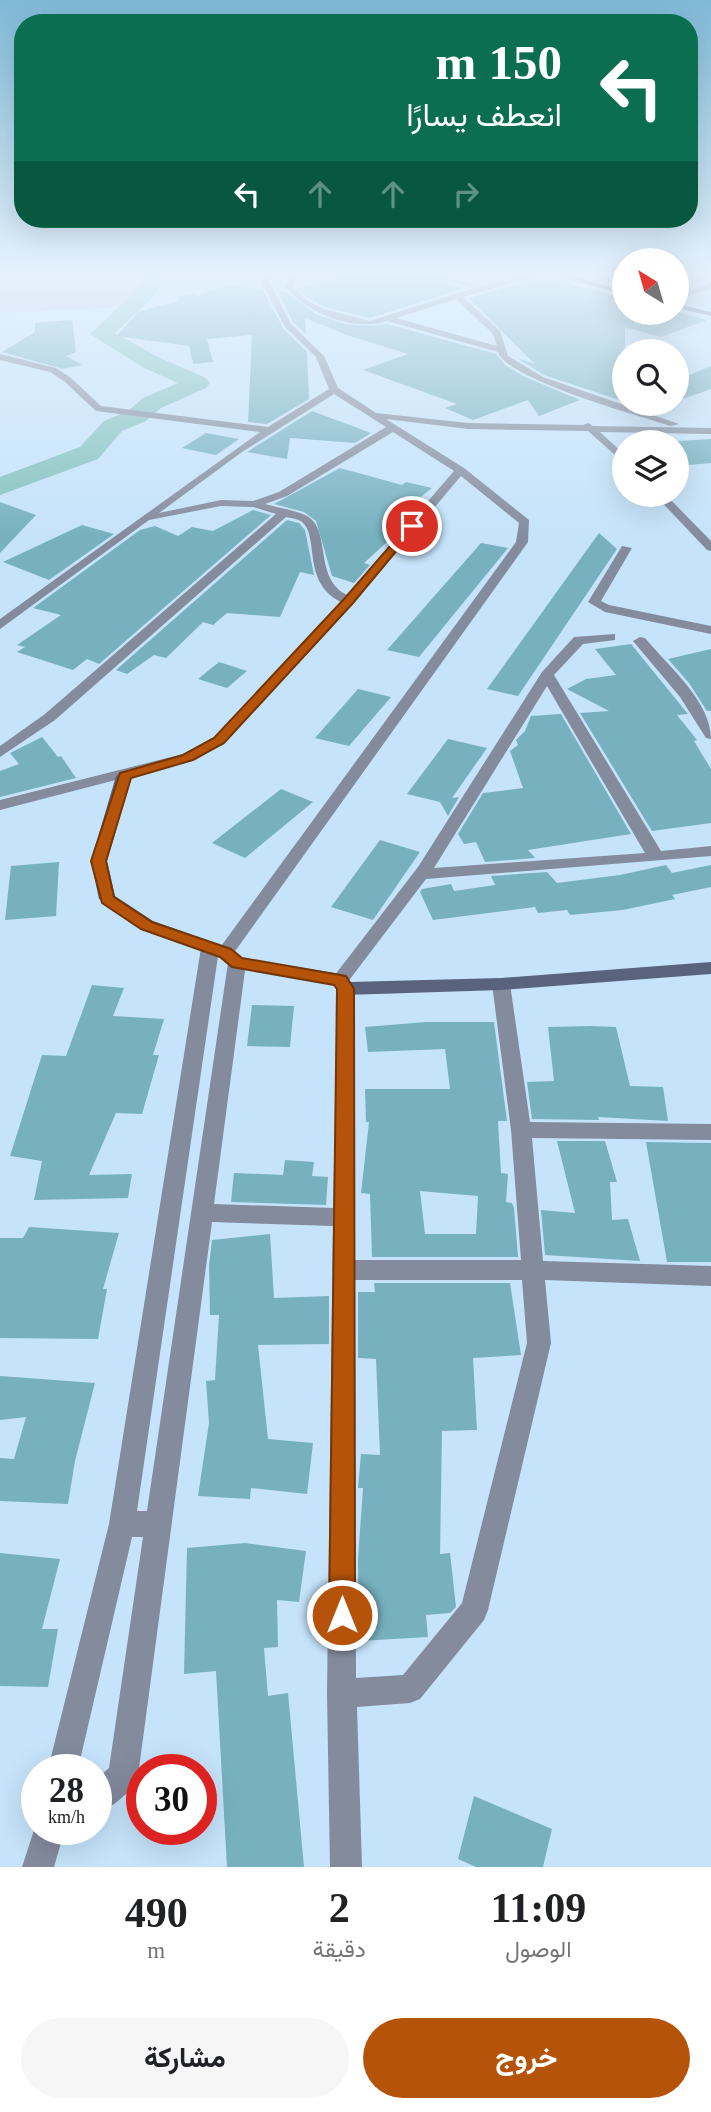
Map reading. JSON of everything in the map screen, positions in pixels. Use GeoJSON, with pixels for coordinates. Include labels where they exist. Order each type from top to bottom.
{"type":"FeatureCollection","features":[{"type":"Feature","properties":{"kind":"street"},"geometry":{"type":"LineString","coordinates":[[17,361],[56,371],[69,381],[86,403],[99,409],[267,430]]}},
{"type":"Feature","properties":{"kind":"street"},"geometry":{"type":"LineString","coordinates":[[67,1754],[121,1524],[224,955],[522,542],[525,522],[460,470],[334,390],[322,361]]}},
{"type":"Feature","properties":{"kind":"street"},"geometry":{"type":"LineString","coordinates":[[510,361],[540,379],[694,431]]}},
{"type":"Feature","properties":{"kind":"street"},"geometry":{"type":"LineString","coordinates":[[0,625],[267,430],[334,390]]}},
{"type":"Feature","properties":{"kind":"street"},"geometry":{"type":"LineString","coordinates":[[370,414],[468,426],[589,426],[711,431]]}},
{"type":"Feature","properties":{"kind":"street"},"geometry":{"type":"LineString","coordinates":[[589,426],[612,448]]}},
{"type":"Feature","properties":{"kind":"street"},"geometry":{"type":"LineString","coordinates":[[254,504],[284,494],[394,427]]}},
{"type":"Feature","properties":{"kind":"street"},"geometry":{"type":"LineString","coordinates":[[0,805],[124,776],[188,757],[219,741],[349,601],[460,470]]}},
{"type":"Feature","properties":{"kind":"street"},"geometry":{"type":"LineString","coordinates":[[146,520],[221,503],[254,504],[305,519],[315,533],[317,562],[332,593],[349,601]]}},
{"type":"Feature","properties":{"kind":"street"},"geometry":{"type":"LineString","coordinates":[[672,507],[711,548]]}},
{"type":"Feature","properties":{"kind":"street"},"geometry":{"type":"LineString","coordinates":[[0,754],[50,717],[284,513]]}},
{"type":"Feature","properties":{"kind":"street"},"geometry":{"type":"LineString","coordinates":[[626,548],[594,602],[605,608],[711,630]]}},
{"type":"Feature","properties":{"kind":"street"},"geometry":{"type":"LineString","coordinates":[[346,1867],[342,1694],[343,984],[421,874],[547,675],[579,640],[610,637]]}},
{"type":"Feature","properties":{"kind":"street"},"geometry":{"type":"LineString","coordinates":[[640,641],[686,695],[711,735]]}},
{"type":"Feature","properties":{"kind":"street"},"geometry":{"type":"LineString","coordinates":[[547,675],[656,858]]}},
{"type":"Feature","properties":{"kind":"street"},"geometry":{"type":"LineString","coordinates":[[124,776],[99,861],[107,899],[147,925],[224,955],[343,984],[501,984],[711,968]]}},
{"type":"Feature","properties":{"kind":"street"},"geometry":{"type":"LineString","coordinates":[[421,874],[656,858],[711,851]]}},
{"type":"Feature","properties":{"kind":"street"},"geometry":{"type":"LineString","coordinates":[[112,1785],[122,1776],[202,1213],[224,955]]}},
{"type":"Feature","properties":{"kind":"street"},"geometry":{"type":"LineString","coordinates":[[342,1694],[410,1689],[474,1610],[539,1343],[521,1130],[501,984]]}},
{"type":"Feature","properties":{"kind":"street"},"geometry":{"type":"LineString","coordinates":[[521,1130],[711,1132]]}},
{"type":"Feature","properties":{"kind":"street"},"geometry":{"type":"LineString","coordinates":[[202,1213],[344,1217]]}},
{"type":"Feature","properties":{"kind":"street"},"geometry":{"type":"LineString","coordinates":[[344,1270],[533,1270],[711,1276]]}},
{"type":"Feature","properties":{"kind":"street"},"geometry":{"type":"LineString","coordinates":[[121,1524],[158,1524]]}},
{"type":"Feature","properties":{"kind":"building"},"geometry":{"type":"Polygon","coordinates":[[[35,361],[75,361],[82,365],[63,369],[35,361]]]}},
{"type":"Feature","properties":{"kind":"building"},"geometry":{"type":"Polygon","coordinates":[[[192,361],[213,362],[193,364],[192,361]]]}},
{"type":"Feature","properties":{"kind":"building"},"geometry":{"type":"Polygon","coordinates":[[[251,361],[307,361],[309,399],[267,424],[248,422],[251,361]]]}},
{"type":"Feature","properties":{"kind":"building"},"geometry":{"type":"Polygon","coordinates":[[[388,361],[502,361],[523,376],[580,400],[539,416],[528,400],[473,420],[445,408],[457,404],[363,370],[388,361]]]}},
{"type":"Feature","properties":{"kind":"building"},"geometry":{"type":"Polygon","coordinates":[[[522,361],[535,364],[532,361],[612,361],[612,398],[544,375],[522,361]]]}},
{"type":"Feature","properties":{"kind":"building"},"geometry":{"type":"Polygon","coordinates":[[[711,366],[711,389],[689,397],[689,375],[711,366]]]}},
{"type":"Feature","properties":{"kind":"building"},"geometry":{"type":"Polygon","coordinates":[[[312,411],[371,433],[355,443],[290,438],[287,459],[247,452],[312,411]]]}},
{"type":"Feature","properties":{"kind":"building"},"geometry":{"type":"Polygon","coordinates":[[[206,433],[239,439],[216,455],[182,448],[206,433]]]}},
{"type":"Feature","properties":{"kind":"building"},"geometry":{"type":"Polygon","coordinates":[[[711,439],[711,463],[689,465],[689,440],[711,439]]]}},
{"type":"Feature","properties":{"kind":"building"},"geometry":{"type":"Polygon","coordinates":[[[340,468],[402,485],[406,482],[432,488],[412,504],[420,506],[390,529],[399,531],[364,563],[370,565],[354,583],[332,576],[316,521],[304,512],[274,504],[340,468]]]}},
{"type":"Feature","properties":{"kind":"building"},"geometry":{"type":"Polygon","coordinates":[[[0,502],[36,515],[0,553],[0,502]]]}},
{"type":"Feature","properties":{"kind":"building"},"geometry":{"type":"Polygon","coordinates":[[[253,510],[271,515],[99,664],[87,659],[73,670],[17,652],[25,647],[17,645],[61,615],[33,608],[140,530],[155,526],[178,536],[192,527],[213,531],[253,510]]]}},
{"type":"Feature","properties":{"kind":"building"},"geometry":{"type":"Polygon","coordinates":[[[287,520],[299,523],[305,530],[314,575],[300,572],[280,617],[227,613],[213,625],[203,622],[166,658],[154,655],[127,674],[116,670],[287,520]]]}},
{"type":"Feature","properties":{"kind":"building"},"geometry":{"type":"Polygon","coordinates":[[[82,525],[114,534],[49,580],[3,562],[82,525]]]}},
{"type":"Feature","properties":{"kind":"building"},"geometry":{"type":"Polygon","coordinates":[[[599,533],[617,549],[518,696],[487,689],[599,533]]]}},
{"type":"Feature","properties":{"kind":"building"},"geometry":{"type":"Polygon","coordinates":[[[481,543],[508,548],[419,657],[387,650],[481,543]]]}},
{"type":"Feature","properties":{"kind":"building"},"geometry":{"type":"Polygon","coordinates":[[[631,644],[688,714],[677,715],[697,740],[694,741],[711,769],[711,823],[652,831],[580,713],[609,711],[567,689],[586,679],[616,675],[595,649],[631,644]]]}},
{"type":"Feature","properties":{"kind":"building"},"geometry":{"type":"Polygon","coordinates":[[[711,649],[711,711],[707,711],[689,683],[668,659],[711,649]]]}},
{"type":"Feature","properties":{"kind":"building"},"geometry":{"type":"Polygon","coordinates":[[[219,662],[247,671],[227,688],[198,679],[219,662]]]}},
{"type":"Feature","properties":{"kind":"building"},"geometry":{"type":"Polygon","coordinates":[[[358,689],[391,697],[349,746],[315,738],[358,689]]]}},
{"type":"Feature","properties":{"kind":"building"},"geometry":{"type":"Polygon","coordinates":[[[561,714],[631,834],[528,850],[535,858],[485,862],[476,842],[464,844],[458,834],[483,793],[523,788],[510,751],[518,745],[516,740],[525,731],[531,716],[561,714]]]}},
{"type":"Feature","properties":{"kind":"building"},"geometry":{"type":"Polygon","coordinates":[[[42,737],[58,757],[61,756],[76,778],[0,797],[0,771],[19,764],[10,753],[42,737]]]}},
{"type":"Feature","properties":{"kind":"building"},"geometry":{"type":"Polygon","coordinates":[[[448,739],[487,748],[452,798],[459,797],[448,816],[440,802],[407,794],[448,739]]]}},
{"type":"Feature","properties":{"kind":"building"},"geometry":{"type":"Polygon","coordinates":[[[281,789],[313,802],[245,858],[212,843],[281,789]]]}},
{"type":"Feature","properties":{"kind":"building"},"geometry":{"type":"Polygon","coordinates":[[[380,840],[420,852],[373,920],[331,907],[380,840]]]}},
{"type":"Feature","properties":{"kind":"building"},"geometry":{"type":"Polygon","coordinates":[[[59,862],[56,916],[5,920],[11,866],[59,862]]]}},
{"type":"Feature","properties":{"kind":"building"},"geometry":{"type":"Polygon","coordinates":[[[666,865],[672,873],[711,865],[711,887],[672,895],[675,899],[623,910],[570,915],[567,910],[538,913],[535,907],[433,920],[420,892],[422,889],[451,884],[454,891],[495,885],[491,876],[547,872],[557,883],[620,875],[666,865]]]}},
{"type":"Feature","properties":{"kind":"building"},"geometry":{"type":"Polygon","coordinates":[[[92,985],[124,988],[113,1016],[164,1019],[153,1055],[159,1055],[142,1114],[116,1113],[89,1175],[132,1174],[128,1198],[34,1200],[42,1161],[10,1156],[42,1055],[66,1056],[92,985]]]}},
{"type":"Feature","properties":{"kind":"building"},"geometry":{"type":"Polygon","coordinates":[[[252,1005],[294,1006],[290,1047],[247,1046],[252,1005]]]}},
{"type":"Feature","properties":{"kind":"building"},"geometry":{"type":"Polygon","coordinates":[[[426,1022],[494,1022],[507,1121],[498,1121],[501,1173],[508,1174],[506,1202],[512,1203],[514,1208],[518,1257],[372,1257],[370,1194],[361,1193],[369,1122],[366,1122],[365,1089],[450,1089],[445,1049],[368,1052],[365,1027],[426,1022]],[[420,1191],[425,1234],[476,1234],[478,1196],[420,1191]]]}},
{"type":"Feature","properties":{"kind":"building"},"geometry":{"type":"Polygon","coordinates":[[[548,1027],[616,1027],[630,1086],[663,1087],[668,1121],[598,1117],[599,1120],[532,1119],[527,1082],[554,1081],[548,1027]]]}},
{"type":"Feature","properties":{"kind":"building"},"geometry":{"type":"Polygon","coordinates":[[[557,1141],[605,1141],[617,1182],[610,1182],[612,1220],[628,1219],[640,1261],[545,1255],[541,1210],[575,1213],[557,1141]]]}},
{"type":"Feature","properties":{"kind":"building"},"geometry":{"type":"Polygon","coordinates":[[[646,1142],[711,1143],[711,1262],[667,1262],[646,1142]]]}},
{"type":"Feature","properties":{"kind":"building"},"geometry":{"type":"Polygon","coordinates":[[[285,1160],[314,1162],[312,1176],[328,1177],[326,1205],[231,1202],[234,1173],[283,1175],[285,1160]]]}},
{"type":"Feature","properties":{"kind":"building"},"geometry":{"type":"Polygon","coordinates":[[[29,1227],[119,1233],[103,1289],[107,1289],[98,1339],[0,1338],[0,1238],[23,1238],[29,1227]]]}},
{"type":"Feature","properties":{"kind":"building"},"geometry":{"type":"Polygon","coordinates":[[[270,1234],[274,1298],[329,1296],[329,1344],[258,1345],[268,1439],[313,1443],[307,1494],[251,1488],[250,1499],[198,1496],[209,1423],[206,1381],[215,1380],[219,1315],[210,1315],[209,1265],[212,1240],[270,1234]]]}},
{"type":"Feature","properties":{"kind":"building"},"geometry":{"type":"Polygon","coordinates":[[[374,1283],[510,1283],[521,1355],[473,1358],[477,1430],[442,1431],[440,1554],[450,1553],[456,1607],[450,1613],[426,1615],[428,1637],[359,1641],[358,1559],[363,1488],[358,1488],[361,1454],[380,1455],[376,1359],[358,1358],[358,1292],[375,1292],[374,1283]]]}},
{"type":"Feature","properties":{"kind":"building"},"geometry":{"type":"Polygon","coordinates":[[[0,1376],[95,1383],[75,1461],[68,1504],[0,1501],[0,1458],[14,1459],[26,1417],[0,1420],[0,1376]]]}},
{"type":"Feature","properties":{"kind":"building"},"geometry":{"type":"Polygon","coordinates":[[[245,1543],[306,1551],[299,1602],[277,1600],[278,1647],[264,1648],[268,1696],[288,1693],[304,1867],[227,1867],[216,1671],[184,1674],[187,1548],[245,1543]]]}},
{"type":"Feature","properties":{"kind":"building"},"geometry":{"type":"Polygon","coordinates":[[[0,1553],[60,1559],[42,1629],[58,1629],[48,1687],[0,1686],[0,1553]]]}},
{"type":"Feature","properties":{"kind":"building"},"geometry":{"type":"Polygon","coordinates":[[[474,1796],[552,1829],[543,1867],[476,1867],[458,1859],[474,1796]]]}},
{"type":"Feature","properties":{"kind":"waterway"},"geometry":{"type":"LineString","coordinates":[[0,487],[89,453],[113,426],[137,416],[152,403],[198,383],[148,361]]}},
{"type":"Feature","properties":{"kind":"route"},"geometry":{"type":"LineString","coordinates":[[342,1615],[345,989],[340,980],[237,963],[225,953],[147,925],[107,899],[99,861],[124,776],[188,757],[219,741],[349,601],[412,526]]}}]}
